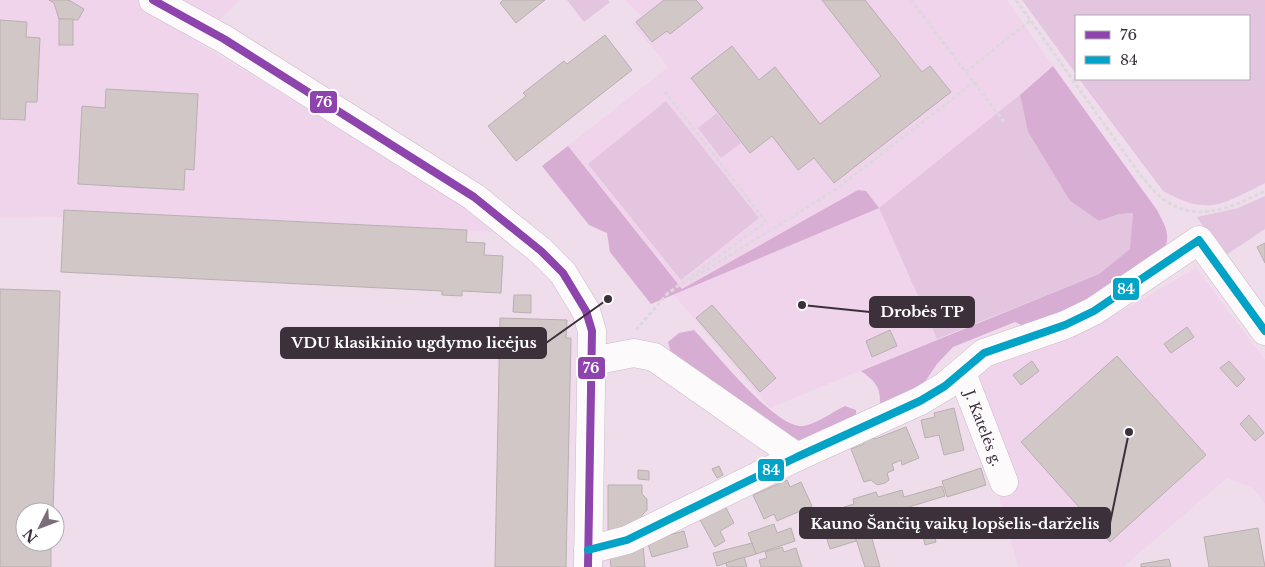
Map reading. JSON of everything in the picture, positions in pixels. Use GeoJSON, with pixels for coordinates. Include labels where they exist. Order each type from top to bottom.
{"type":"FeatureCollection","features":[{"type":"Feature","properties":{"kind":"street"},"geometry":{"type":"LineString","coordinates":[[153,0],[224,40],[443,176],[513,228],[563,272],[576,291],[586,311],[602,359],[588,558],[797,456],[920,401],[962,373],[984,353],[1065,325],[1094,310],[1199,240],[1265,332]]}},
{"type":"Feature","properties":{"kind":"street"},"geometry":{"type":"LineString","coordinates":[[602,359],[634,353],[654,357],[797,456]]}},
{"type":"Feature","properties":{"kind":"street","name":"J. Katelės g."},"geometry":{"type":"LineString","coordinates":[[962,373],[1004,482]]}},
{"type":"Feature","properties":{"kind":"path"},"geometry":{"type":"LineString","coordinates":[[911,0],[1004,122]]}},
{"type":"Feature","properties":{"kind":"path"},"geometry":{"type":"LineString","coordinates":[[1016,0],[1141,176],[1163,198],[1178,208],[1196,213],[1224,209],[1265,191]]}},
{"type":"Feature","properties":{"kind":"path"},"geometry":{"type":"LineString","coordinates":[[966,72],[1031,20]]}},
{"type":"Feature","properties":{"kind":"path"},"geometry":{"type":"LineString","coordinates":[[667,294],[835,190],[974,82]]}},
{"type":"Feature","properties":{"kind":"path"},"geometry":{"type":"LineString","coordinates":[[602,359],[667,294],[766,222],[663,89]]}},
{"type":"Feature","properties":{"kind":"shaded area"},"geometry":{"type":"Polygon","coordinates":[[[0,0],[240,0],[198,43],[431,181],[495,232],[64,210],[64,217],[0,218],[0,0]]]}},
{"type":"Feature","properties":{"kind":"shaded area"},"geometry":{"type":"Polygon","coordinates":[[[567,0],[608,0],[610,2],[584,22],[567,0]]]}},
{"type":"Feature","properties":{"kind":"shaded area"},"geometry":{"type":"Polygon","coordinates":[[[625,0],[1007,0],[1053,66],[1004,110],[879,208],[937,339],[770,408],[674,295],[651,304],[610,252],[607,233],[589,225],[542,166],[668,67],[632,23],[641,16],[625,0]]]}},
{"type":"Feature","properties":{"kind":"shaded area"},"geometry":{"type":"Polygon","coordinates":[[[1022,0],[1265,0],[1265,183],[1226,202],[1215,205],[1192,203],[1163,191],[1080,80],[1250,80],[1250,15],[1075,15],[1075,73],[1022,0]]]}},
{"type":"Feature","properties":{"kind":"shaded area"},"geometry":{"type":"Polygon","coordinates":[[[1053,66],[1157,210],[1165,226],[1167,236],[1166,247],[1163,253],[1108,296],[1028,328],[1015,322],[953,347],[937,364],[918,392],[880,407],[880,394],[876,386],[861,371],[1099,274],[1130,249],[1133,213],[1119,214],[1099,221],[1070,201],[1028,132],[1020,95],[1053,66]]]}},
{"type":"Feature","properties":{"kind":"shaded area"},"geometry":{"type":"Polygon","coordinates":[[[1020,95],[1028,132],[1070,201],[1099,221],[1119,214],[1133,213],[1131,249],[1099,274],[937,339],[879,208],[1020,95]]]}},
{"type":"Feature","properties":{"kind":"shaded area"},"geometry":{"type":"Polygon","coordinates":[[[666,101],[759,218],[681,280],[588,164],[666,101]]]}},
{"type":"Feature","properties":{"kind":"shaded area"},"geometry":{"type":"Polygon","coordinates":[[[717,113],[741,143],[721,158],[698,128],[717,113]]]}},
{"type":"Feature","properties":{"kind":"shaded area"},"geometry":{"type":"Polygon","coordinates":[[[568,146],[682,289],[858,190],[866,191],[879,208],[651,304],[610,252],[607,233],[589,225],[542,166],[568,146]]]}},
{"type":"Feature","properties":{"kind":"shaded area"},"geometry":{"type":"Polygon","coordinates":[[[1265,196],[1265,229],[1223,257],[1197,217],[1238,208],[1265,196]]]}},
{"type":"Feature","properties":{"kind":"shaded area"},"geometry":{"type":"Polygon","coordinates":[[[1196,268],[1265,360],[1265,504],[1253,488],[1227,478],[1123,567],[1018,567],[994,477],[970,373],[1104,321],[1196,268]]]}},
{"type":"Feature","properties":{"kind":"shaded area"},"geometry":{"type":"Polygon","coordinates":[[[694,330],[759,400],[787,422],[804,426],[822,419],[845,406],[856,410],[856,420],[802,446],[671,353],[668,342],[679,333],[694,330]]]}},
{"type":"Feature","properties":{"kind":"building"},"geometry":{"type":"Polygon","coordinates":[[[49,0],[69,0],[84,9],[78,20],[59,19],[54,3],[49,0]]]}},
{"type":"Feature","properties":{"kind":"building"},"geometry":{"type":"Polygon","coordinates":[[[503,0],[545,0],[516,23],[500,3],[503,0]]]}},
{"type":"Feature","properties":{"kind":"building"},"geometry":{"type":"Polygon","coordinates":[[[664,0],[696,0],[703,8],[670,34],[667,31],[652,42],[636,22],[664,0]]]}},
{"type":"Feature","properties":{"kind":"building"},"geometry":{"type":"Polygon","coordinates":[[[822,0],[865,0],[922,72],[930,66],[951,92],[834,183],[814,158],[798,170],[772,136],[750,153],[691,78],[732,46],[759,80],[775,67],[820,124],[881,76],[822,0]]]}},
{"type":"Feature","properties":{"kind":"building"},"geometry":{"type":"Polygon","coordinates":[[[59,19],[73,19],[73,45],[59,45],[59,19]]]}},
{"type":"Feature","properties":{"kind":"building"},"geometry":{"type":"Polygon","coordinates":[[[0,20],[27,22],[26,37],[40,38],[37,102],[26,102],[25,120],[0,119],[0,20]]]}},
{"type":"Feature","properties":{"kind":"building"},"geometry":{"type":"Polygon","coordinates":[[[605,35],[632,70],[516,161],[488,126],[526,96],[523,93],[564,61],[567,64],[605,35]]]}},
{"type":"Feature","properties":{"kind":"building"},"geometry":{"type":"Polygon","coordinates":[[[106,89],[198,94],[194,170],[185,169],[184,190],[78,184],[82,106],[105,108],[106,89]]]}},
{"type":"Feature","properties":{"kind":"building"},"geometry":{"type":"Polygon","coordinates":[[[64,210],[467,230],[466,242],[485,243],[484,255],[503,256],[501,293],[462,291],[462,296],[442,295],[442,291],[61,272],[64,210]]]}},
{"type":"Feature","properties":{"kind":"building"},"geometry":{"type":"Polygon","coordinates":[[[1265,243],[1265,263],[1257,247],[1265,243]]]}},
{"type":"Feature","properties":{"kind":"building"},"geometry":{"type":"Polygon","coordinates":[[[0,289],[60,291],[53,502],[15,502],[15,552],[51,552],[51,567],[0,567],[0,289]]]}},
{"type":"Feature","properties":{"kind":"building"},"geometry":{"type":"Polygon","coordinates":[[[514,295],[531,295],[531,313],[513,312],[514,295]]]}},
{"type":"Feature","properties":{"kind":"building"},"geometry":{"type":"Polygon","coordinates":[[[712,305],[776,378],[760,392],[696,318],[712,305]]]}},
{"type":"Feature","properties":{"kind":"building"},"geometry":{"type":"Polygon","coordinates":[[[500,318],[567,320],[566,338],[571,338],[566,567],[495,567],[500,318]]]}},
{"type":"Feature","properties":{"kind":"building"},"geometry":{"type":"Polygon","coordinates":[[[1187,327],[1194,337],[1171,353],[1164,344],[1187,327]]]}},
{"type":"Feature","properties":{"kind":"building"},"geometry":{"type":"Polygon","coordinates":[[[890,330],[897,346],[872,357],[866,341],[890,330]]]}},
{"type":"Feature","properties":{"kind":"building"},"geometry":{"type":"Polygon","coordinates":[[[1117,356],[1206,455],[1110,542],[1021,442],[1117,356]]]}},
{"type":"Feature","properties":{"kind":"building"},"geometry":{"type":"Polygon","coordinates":[[[1032,361],[1039,371],[1021,385],[1013,375],[1032,361]]]}},
{"type":"Feature","properties":{"kind":"building"},"geometry":{"type":"Polygon","coordinates":[[[1229,361],[1245,379],[1237,387],[1220,368],[1229,361]]]}},
{"type":"Feature","properties":{"kind":"building"},"geometry":{"type":"Polygon","coordinates":[[[954,408],[964,450],[944,455],[939,435],[925,438],[921,420],[935,417],[934,413],[954,408]]]}},
{"type":"Feature","properties":{"kind":"building"},"geometry":{"type":"Polygon","coordinates":[[[1249,415],[1264,433],[1255,441],[1240,424],[1249,415]]]}},
{"type":"Feature","properties":{"kind":"building"},"geometry":{"type":"Polygon","coordinates":[[[906,427],[919,458],[902,465],[901,460],[892,464],[894,470],[887,473],[889,480],[885,483],[877,485],[871,480],[864,482],[851,449],[864,444],[863,440],[872,437],[875,439],[906,427]]]}},
{"type":"Feature","properties":{"kind":"building"},"geometry":{"type":"Polygon","coordinates":[[[719,466],[723,475],[717,478],[712,469],[719,466]]]}},
{"type":"Feature","properties":{"kind":"building"},"geometry":{"type":"Polygon","coordinates":[[[981,468],[986,485],[947,497],[942,481],[981,468]]]}},
{"type":"Feature","properties":{"kind":"building"},"geometry":{"type":"Polygon","coordinates":[[[638,470],[649,471],[649,480],[638,479],[638,470]]]}},
{"type":"Feature","properties":{"kind":"building"},"geometry":{"type":"Polygon","coordinates":[[[787,480],[790,487],[801,482],[812,506],[777,521],[774,514],[764,519],[753,495],[787,480]]]}},
{"type":"Feature","properties":{"kind":"building"},"geometry":{"type":"Polygon","coordinates":[[[608,485],[642,485],[642,494],[647,499],[647,510],[642,515],[641,530],[608,530],[608,485]]]}},
{"type":"Feature","properties":{"kind":"building"},"geometry":{"type":"Polygon","coordinates":[[[942,486],[945,496],[850,525],[844,507],[854,504],[853,499],[876,492],[878,497],[902,490],[904,497],[942,486]]]}},
{"type":"Feature","properties":{"kind":"building"},"geometry":{"type":"Polygon","coordinates":[[[724,504],[734,523],[720,531],[725,541],[715,547],[699,518],[724,504]]]}},
{"type":"Feature","properties":{"kind":"building"},"geometry":{"type":"Polygon","coordinates":[[[774,524],[777,533],[791,528],[795,541],[756,554],[748,533],[774,524]]]}},
{"type":"Feature","properties":{"kind":"building"},"geometry":{"type":"Polygon","coordinates":[[[851,525],[856,541],[830,549],[825,533],[851,525]]]}},
{"type":"Feature","properties":{"kind":"building"},"geometry":{"type":"Polygon","coordinates":[[[1258,528],[1265,567],[1209,567],[1204,537],[1258,528]]]}},
{"type":"Feature","properties":{"kind":"building"},"geometry":{"type":"Polygon","coordinates":[[[684,531],[688,547],[652,557],[647,541],[684,531]]]}},
{"type":"Feature","properties":{"kind":"building"},"geometry":{"type":"Polygon","coordinates":[[[934,534],[936,542],[925,545],[923,536],[934,534]]]}},
{"type":"Feature","properties":{"kind":"building"},"geometry":{"type":"Polygon","coordinates":[[[871,535],[880,567],[865,567],[856,539],[871,535]]]}},
{"type":"Feature","properties":{"kind":"building"},"geometry":{"type":"Polygon","coordinates":[[[752,543],[756,554],[717,566],[713,553],[752,543]]]}},
{"type":"Feature","properties":{"kind":"building"},"geometry":{"type":"Polygon","coordinates":[[[643,545],[645,567],[611,567],[609,548],[643,545]]]}},
{"type":"Feature","properties":{"kind":"building"},"geometry":{"type":"Polygon","coordinates":[[[782,547],[784,552],[796,548],[802,567],[761,567],[759,560],[767,558],[765,552],[782,547]]]}},
{"type":"Feature","properties":{"kind":"building"},"geometry":{"type":"Polygon","coordinates":[[[744,557],[747,567],[727,567],[726,563],[744,557]]]}},
{"type":"Feature","properties":{"kind":"building"},"geometry":{"type":"Polygon","coordinates":[[[1169,559],[1171,567],[1141,567],[1141,564],[1169,559]]]}},
{"type":"Feature","properties":{"kind":"transit line","name":"76"},"geometry":{"type":"LineString","coordinates":[[153,0],[224,39],[474,197],[541,251],[563,273],[586,311],[592,331],[588,567]]}},
{"type":"Feature","properties":{"kind":"transit line","name":"84"},"geometry":{"type":"LineString","coordinates":[[588,550],[627,540],[797,457],[920,401],[945,386],[984,353],[1065,325],[1094,311],[1199,240],[1265,331]]}},
{"type":"Feature","properties":{"kind":"place","name":"VDU klasikinio ugdymo licėjus"},"geometry":{"type":"Point","coordinates":[608,299]}},
{"type":"Feature","properties":{"kind":"place","name":"Drobės TP"},"geometry":{"type":"Point","coordinates":[802,305]}},
{"type":"Feature","properties":{"kind":"place","name":"Kauno Šančių vaikų lopšelis-darželis"},"geometry":{"type":"Point","coordinates":[1129,432]}}]}
